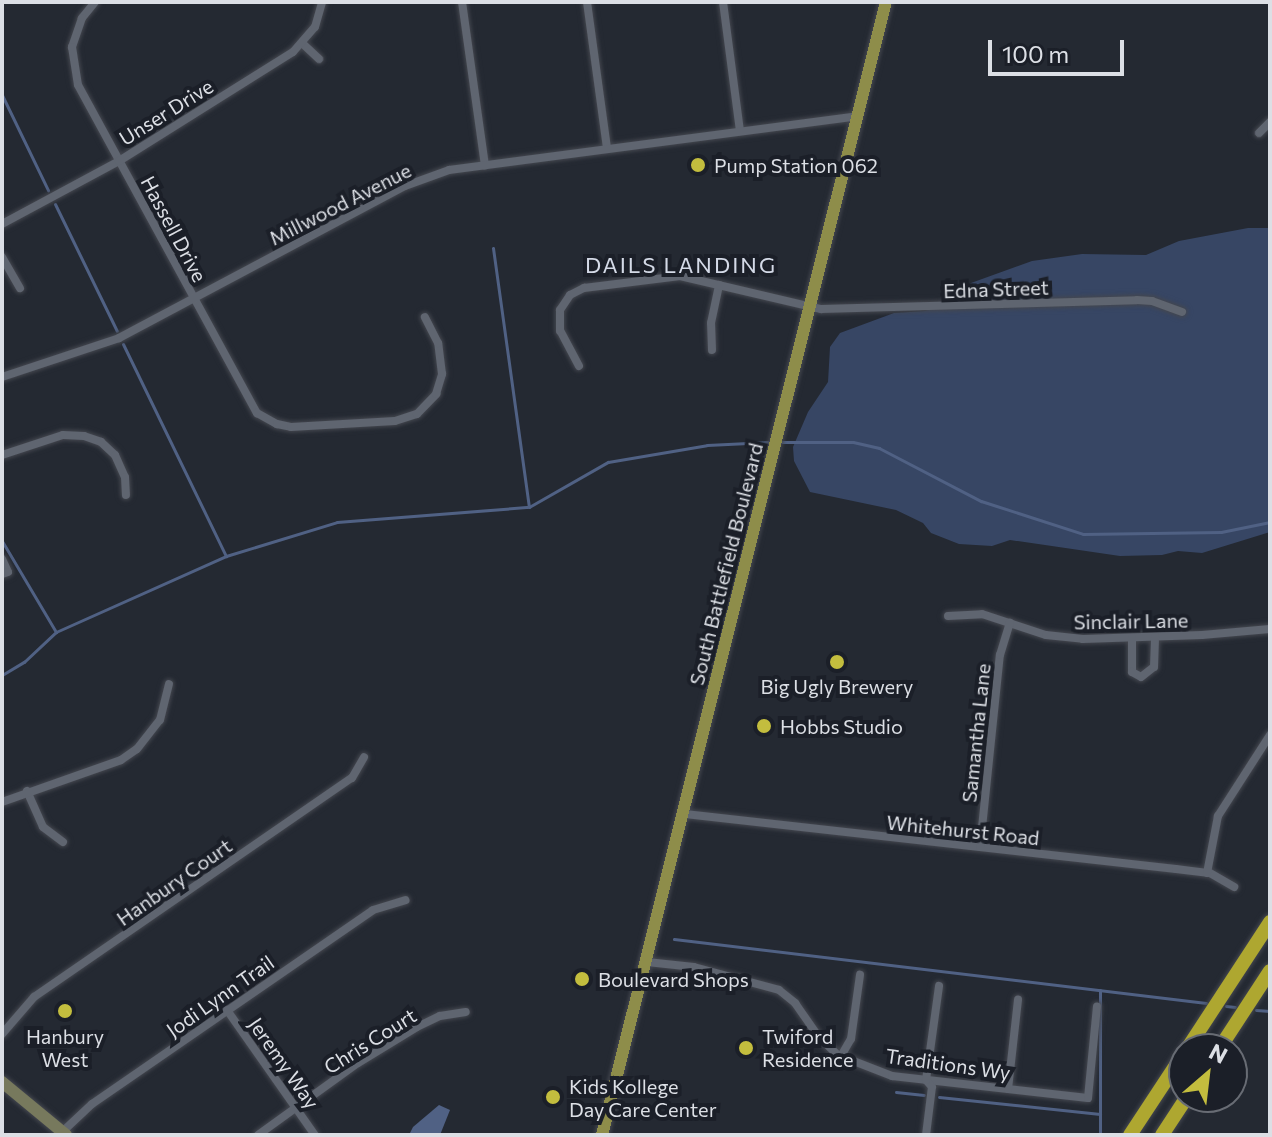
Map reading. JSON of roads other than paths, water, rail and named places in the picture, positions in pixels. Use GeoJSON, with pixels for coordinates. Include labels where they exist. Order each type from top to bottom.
{"type":"FeatureCollection","features":[{"type":"Feature","properties":{"kind":"highway"},"geometry":{"type":"LineString","coordinates":[[1197,1033],[1270,922]]}},
{"type":"Feature","properties":{"kind":"highway"},"geometry":{"type":"LineString","coordinates":[[1229,1033],[1270,971]]}},
{"type":"Feature","properties":{"kind":"highway"},"geometry":{"type":"LineString","coordinates":[[1130,1135],[1168,1077]]}},
{"type":"Feature","properties":{"kind":"highway"},"geometry":{"type":"LineString","coordinates":[[1162,1135],[1176,1113]]}},
{"type":"Feature","properties":{"kind":"main road","name":"South Battlefield Boulevard"},"geometry":{"type":"LineString","coordinates":[[602,1135],[685,814],[886,2]]}},
{"type":"Feature","properties":{"kind":"main road"},"geometry":{"type":"LineString","coordinates":[[2,1082],[62,1134]]}},
{"type":"Feature","properties":{"kind":"street","name":"Hassell Drive"},"geometry":{"type":"LineString","coordinates":[[95,2],[75,34],[73,70],[119,161],[257,413],[277,424],[291,427],[400,421],[421,411],[436,394],[442,374],[438,343],[425,317]]}},
{"type":"Feature","properties":{"kind":"street"},"geometry":{"type":"LineString","coordinates":[[319,59],[303,44],[315,27],[322,2]]}},
{"type":"Feature","properties":{"kind":"street"},"geometry":{"type":"LineString","coordinates":[[462,2],[485,165]]}},
{"type":"Feature","properties":{"kind":"street"},"geometry":{"type":"LineString","coordinates":[[587,2],[607,148]]}},
{"type":"Feature","properties":{"kind":"street"},"geometry":{"type":"LineString","coordinates":[[723,2],[740,131]]}},
{"type":"Feature","properties":{"kind":"street","name":"Unser Drive"},"geometry":{"type":"LineString","coordinates":[[2,224],[119,161],[303,44]]}},
{"type":"Feature","properties":{"kind":"street","name":"Millwood Avenue"},"geometry":{"type":"LineString","coordinates":[[2,377],[119,338],[405,186],[449,170],[857,116]]}},
{"type":"Feature","properties":{"kind":"street"},"geometry":{"type":"LineString","coordinates":[[1259,133],[1270,122]]}},
{"type":"Feature","properties":{"kind":"street"},"geometry":{"type":"LineString","coordinates":[[2,257],[20,288]]}},
{"type":"Feature","properties":{"kind":"street","name":"Edna Street"},"geometry":{"type":"LineString","coordinates":[[579,366],[562,339],[559,319],[564,302],[576,291],[680,276],[810,308],[1137,300],[1152,301],[1182,312]]}},
{"type":"Feature","properties":{"kind":"street"},"geometry":{"type":"LineString","coordinates":[[712,350],[711,323],[719,285]]}},
{"type":"Feature","properties":{"kind":"street"},"geometry":{"type":"LineString","coordinates":[[2,455],[63,435],[84,436],[101,442],[115,455],[125,477],[126,495]]}},
{"type":"Feature","properties":{"kind":"street"},"geometry":{"type":"LineString","coordinates":[[2,559],[5,573]]}},
{"type":"Feature","properties":{"kind":"street","name":"Sinclair Lane"},"geometry":{"type":"LineString","coordinates":[[948,616],[969,612],[1062,638],[1132,638],[1270,629]]}},
{"type":"Feature","properties":{"kind":"street","name":"Samantha Lane"},"geometry":{"type":"LineString","coordinates":[[980,847],[1000,655],[1010,623]]}},
{"type":"Feature","properties":{"kind":"street"},"geometry":{"type":"LineString","coordinates":[[1132,638],[1132,672],[1141,677],[1154,667],[1155,637]]}},
{"type":"Feature","properties":{"kind":"street"},"geometry":{"type":"LineString","coordinates":[[2,802],[104,767],[137,749],[160,720],[169,684]]}},
{"type":"Feature","properties":{"kind":"street"},"geometry":{"type":"LineString","coordinates":[[1207,873],[1218,816],[1270,735]]}},
{"type":"Feature","properties":{"kind":"street","name":"Hanbury Court"},"geometry":{"type":"LineString","coordinates":[[2,1034],[34,997],[352,778],[364,757]]}},
{"type":"Feature","properties":{"kind":"street"},"geometry":{"type":"LineString","coordinates":[[27,791],[43,827],[63,842]]}},
{"type":"Feature","properties":{"kind":"street","name":"Whitehurst Road"},"geometry":{"type":"LineString","coordinates":[[685,814],[1207,873],[1234,887]]}},
{"type":"Feature","properties":{"kind":"street","name":"Jodi Lynn Trail"},"geometry":{"type":"LineString","coordinates":[[62,1134],[92,1104],[373,910],[406,900]]}},
{"type":"Feature","properties":{"kind":"street","name":"Traditions Wy"},"geometry":{"type":"LineString","coordinates":[[647,962],[694,967],[779,990],[795,1003],[818,1036],[841,1056],[892,1076],[1088,1098],[1097,1006]]}},
{"type":"Feature","properties":{"kind":"street"},"geometry":{"type":"LineString","coordinates":[[841,1056],[851,1039],[860,975]]}},
{"type":"Feature","properties":{"kind":"street"},"geometry":{"type":"LineString","coordinates":[[926,1135],[932,1087],[926,1080],[939,986]]}},
{"type":"Feature","properties":{"kind":"street"},"geometry":{"type":"LineString","coordinates":[[1008,1089],[1018,1000]]}},
{"type":"Feature","properties":{"kind":"street","name":"Jeremy Way"},"geometry":{"type":"LineString","coordinates":[[227,1010],[315,1135]]}},
{"type":"Feature","properties":{"kind":"street","name":"Chris Court"},"geometry":{"type":"LineString","coordinates":[[258,1135],[358,1063],[417,1027],[440,1016],[466,1012]]}},
{"type":"Feature","properties":{"kind":"waterway"},"geometry":{"type":"LineString","coordinates":[[2,95],[48,190]]}},
{"type":"Feature","properties":{"kind":"waterway"},"geometry":{"type":"LineString","coordinates":[[55,204],[117,331]]}},
{"type":"Feature","properties":{"kind":"waterway"},"geometry":{"type":"LineString","coordinates":[[493,248],[529,506]]}},
{"type":"Feature","properties":{"kind":"waterway"},"geometry":{"type":"LineString","coordinates":[[123,344],[226,556]]}},
{"type":"Feature","properties":{"kind":"waterway"},"geometry":{"type":"LineString","coordinates":[[2,675],[24,662],[56,632],[226,556],[337,522],[529,507],[608,462],[707,445],[770,442]]}},
{"type":"Feature","properties":{"kind":"waterway"},"geometry":{"type":"LineString","coordinates":[[778,442],[853,442],[879,448],[981,501],[1083,534],[1221,532],[1270,522]]}},
{"type":"Feature","properties":{"kind":"waterway"},"geometry":{"type":"LineString","coordinates":[[2,541],[56,632]]}},
{"type":"Feature","properties":{"kind":"waterway"},"geometry":{"type":"LineString","coordinates":[[674,939],[1206,1003]]}},
{"type":"Feature","properties":{"kind":"waterway"},"geometry":{"type":"LineString","coordinates":[[1100,990],[1100,1135]]}},
{"type":"Feature","properties":{"kind":"waterway"},"geometry":{"type":"LineString","coordinates":[[1226,1006],[1235,1007]]}},
{"type":"Feature","properties":{"kind":"waterway"},"geometry":{"type":"LineString","coordinates":[[1256,1010],[1270,1011]]}},
{"type":"Feature","properties":{"kind":"waterway"},"geometry":{"type":"LineString","coordinates":[[896,1092],[924,1095]]}},
{"type":"Feature","properties":{"kind":"waterway"},"geometry":{"type":"LineString","coordinates":[[939,1097],[1100,1114]]}},
{"type":"Feature","properties":{"kind":"place","name":"Pump Station 062"},"geometry":{"type":"Point","coordinates":[698,165]}},
{"type":"Feature","properties":{"kind":"place","name":"Big Ugly Brewery"},"geometry":{"type":"Point","coordinates":[837,662]}},
{"type":"Feature","properties":{"kind":"place","name":"Hobbs Studio"},"geometry":{"type":"Point","coordinates":[764,726]}},
{"type":"Feature","properties":{"kind":"place","name":"Boulevard Shops"},"geometry":{"type":"Point","coordinates":[582,979]}},
{"type":"Feature","properties":{"kind":"place","name":"Hanbury West"},"geometry":{"type":"Point","coordinates":[65,1011]}},
{"type":"Feature","properties":{"kind":"place","name":"Twiford Residence"},"geometry":{"type":"Point","coordinates":[746,1048]}},
{"type":"Feature","properties":{"kind":"place","name":"Kids Kollege Day Care Center"},"geometry":{"type":"Point","coordinates":[553,1097]}},
{"type":"Feature","properties":{"kind":"district","name":"DAILS LANDING"},"geometry":{"type":"Point","coordinates":[681,265]}}]}
